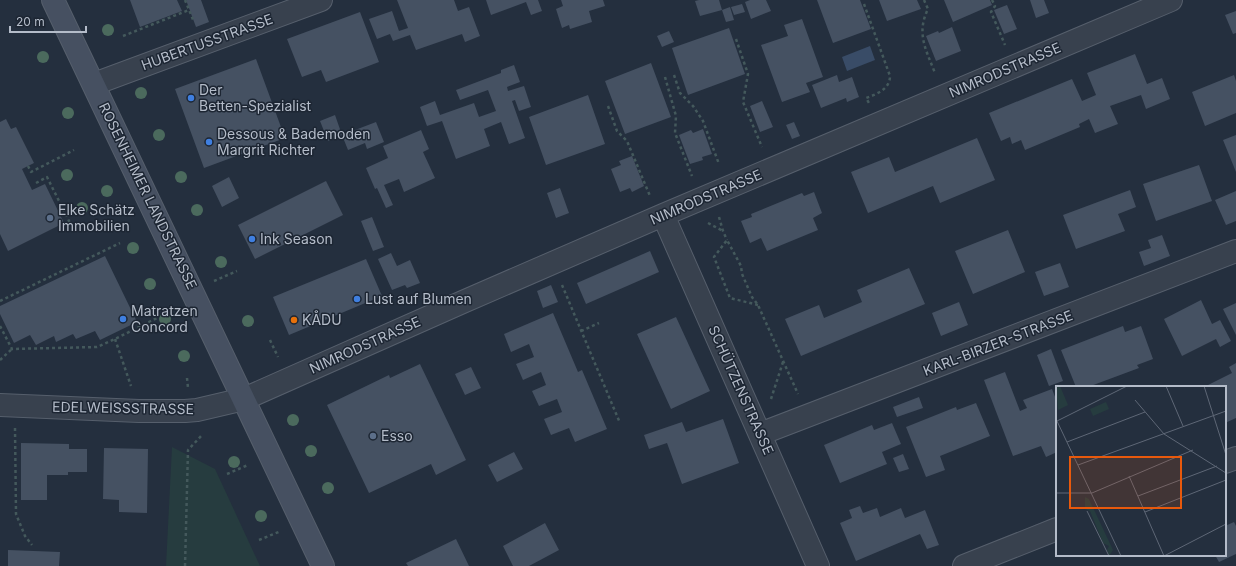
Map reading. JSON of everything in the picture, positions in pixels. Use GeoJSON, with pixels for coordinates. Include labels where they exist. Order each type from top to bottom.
{"type":"FeatureCollection","features":[{"type":"Feature","properties":{"kind":"main road","name":"ROSENHEIMER LANDSTRASSE"},"geometry":{"type":"LineString","coordinates":[[53,0],[323,566]]}},
{"type":"Feature","properties":{"kind":"street","name":"HUBERTUSSTRASSE"},"geometry":{"type":"LineString","coordinates":[[94,84],[321,0]]}},
{"type":"Feature","properties":{"kind":"street","name":"NIMRODSTRASSE"},"geometry":{"type":"LineString","coordinates":[[244,399],[663,215],[1171,0]]}},
{"type":"Feature","properties":{"kind":"street","name":"SCHÜTZENSTRASSE"},"geometry":{"type":"LineString","coordinates":[[663,215],[818,566]]}},
{"type":"Feature","properties":{"kind":"street","name":"KARL-BIRZER-STRASSE"},"geometry":{"type":"LineString","coordinates":[[760,434],[1236,251]]}},
{"type":"Feature","properties":{"kind":"street","name":"EDELWEISSSTRASSE"},"geometry":{"type":"LineString","coordinates":[[7,406],[139,411],[197,410],[244,399]]}},
{"type":"Feature","properties":{"kind":"street"},"geometry":{"type":"LineString","coordinates":[[1226,462],[1236,458]]}},
{"type":"Feature","properties":{"kind":"street"},"geometry":{"type":"LineString","coordinates":[[964,566],[1056,529]]}},
{"type":"Feature","properties":{"kind":"path"},"geometry":{"type":"LineString","coordinates":[[924,0],[928,9],[923,19],[923,42],[943,96]]}},
{"type":"Feature","properties":{"kind":"path"},"geometry":{"type":"LineString","coordinates":[[992,0],[995,6],[991,12],[1007,49]]}},
{"type":"Feature","properties":{"kind":"path"},"geometry":{"type":"LineString","coordinates":[[864,4],[890,76],[890,81],[886,88],[869,97]]}},
{"type":"Feature","properties":{"kind":"path"},"geometry":{"type":"LineString","coordinates":[[123,36],[189,10]]}},
{"type":"Feature","properties":{"kind":"path"},"geometry":{"type":"LineString","coordinates":[[736,39],[748,74],[743,102],[756,133]]}},
{"type":"Feature","properties":{"kind":"path"},"geometry":{"type":"LineString","coordinates":[[674,75],[680,93],[693,106],[703,121],[715,152]]}},
{"type":"Feature","properties":{"kind":"path"},"geometry":{"type":"LineString","coordinates":[[665,77],[676,116],[675,133],[686,162]]}},
{"type":"Feature","properties":{"kind":"path"},"geometry":{"type":"LineString","coordinates":[[608,106],[618,131],[627,141],[645,183]]}},
{"type":"Feature","properties":{"kind":"path"},"geometry":{"type":"LineString","coordinates":[[28,166],[31,172],[74,150]]}},
{"type":"Feature","properties":{"kind":"path"},"geometry":{"type":"LineString","coordinates":[[36,183],[47,177],[71,225]]}},
{"type":"Feature","properties":{"kind":"path"},"geometry":{"type":"LineString","coordinates":[[723,231],[741,266],[742,274],[752,297],[758,305],[808,416]]}},
{"type":"Feature","properties":{"kind":"path"},"geometry":{"type":"LineString","coordinates":[[727,240],[714,257],[730,298],[758,305]]}},
{"type":"Feature","properties":{"kind":"path"},"geometry":{"type":"LineString","coordinates":[[0,302],[120,242]]}},
{"type":"Feature","properties":{"kind":"path"},"geometry":{"type":"LineString","coordinates":[[552,263],[620,423]]}},
{"type":"Feature","properties":{"kind":"path"},"geometry":{"type":"LineString","coordinates":[[214,281],[237,271]]}},
{"type":"Feature","properties":{"kind":"path"},"geometry":{"type":"LineString","coordinates":[[0,360],[12,350],[97,346],[115,339],[157,318]]}},
{"type":"Feature","properties":{"kind":"path"},"geometry":{"type":"LineString","coordinates":[[581,330],[599,323]]}},
{"type":"Feature","properties":{"kind":"path"},"geometry":{"type":"LineString","coordinates":[[0,326],[12,350]]}},
{"type":"Feature","properties":{"kind":"path"},"geometry":{"type":"LineString","coordinates":[[115,339],[139,411]]}},
{"type":"Feature","properties":{"kind":"path"},"geometry":{"type":"LineString","coordinates":[[270,340],[279,359]]}},
{"type":"Feature","properties":{"kind":"path"},"geometry":{"type":"LineString","coordinates":[[7,406],[16,514],[24,536],[32,545]]}},
{"type":"Feature","properties":{"kind":"path"},"geometry":{"type":"LineString","coordinates":[[185,566],[188,450],[207,431]]}},
{"type":"Feature","properties":{"kind":"path"},"geometry":{"type":"LineString","coordinates":[[227,474],[251,463]]}},
{"type":"Feature","properties":{"kind":"path"},"geometry":{"type":"LineString","coordinates":[[259,540],[281,531]]}},
{"type":"Feature","properties":{"kind":"green space"},"geometry":{"type":"Polygon","coordinates":[[[172,447],[215,469],[260,566],[166,566],[172,447]]]}},
{"type":"Feature","properties":{"kind":"water"},"geometry":{"type":"Polygon","coordinates":[[[870,46],[875,60],[847,71],[842,57],[870,46]]]}},
{"type":"Feature","properties":{"kind":"building"},"geometry":{"type":"Polygon","coordinates":[[[130,0],[177,0],[182,11],[140,27],[130,0]]]}},
{"type":"Feature","properties":{"kind":"building"},"geometry":{"type":"Polygon","coordinates":[[[186,0],[201,0],[209,22],[196,27],[186,0]]]}},
{"type":"Feature","properties":{"kind":"building"},"geometry":{"type":"Polygon","coordinates":[[[397,0],[454,0],[458,11],[469,7],[480,36],[465,42],[462,34],[416,50],[410,35],[393,41],[390,34],[377,39],[369,19],[392,11],[399,31],[408,28],[397,0]]]}},
{"type":"Feature","properties":{"kind":"building"},"geometry":{"type":"Polygon","coordinates":[[[486,0],[538,0],[542,11],[531,15],[526,2],[491,15],[486,0]]]}},
{"type":"Feature","properties":{"kind":"building"},"geometry":{"type":"Polygon","coordinates":[[[561,0],[603,0],[605,6],[589,11],[592,22],[570,29],[569,25],[562,28],[556,9],[563,6],[561,0]]]}},
{"type":"Feature","properties":{"kind":"building"},"geometry":{"type":"Polygon","coordinates":[[[719,0],[722,10],[700,16],[695,1],[719,0]]]}},
{"type":"Feature","properties":{"kind":"building"},"geometry":{"type":"Polygon","coordinates":[[[750,0],[766,0],[771,11],[751,19],[745,2],[750,0]]]}},
{"type":"Feature","properties":{"kind":"building"},"geometry":{"type":"Polygon","coordinates":[[[817,0],[860,0],[871,29],[833,43],[817,0]]]}},
{"type":"Feature","properties":{"kind":"building"},"geometry":{"type":"Polygon","coordinates":[[[879,0],[917,0],[921,9],[887,21],[879,0]]]}},
{"type":"Feature","properties":{"kind":"building"},"geometry":{"type":"Polygon","coordinates":[[[944,0],[990,0],[992,5],[953,22],[944,0]]]}},
{"type":"Feature","properties":{"kind":"building"},"geometry":{"type":"Polygon","coordinates":[[[1030,0],[1044,0],[1049,13],[1036,18],[1030,0]]]}},
{"type":"Feature","properties":{"kind":"building"},"geometry":{"type":"Polygon","coordinates":[[[742,4],[745,12],[734,15],[731,7],[742,4]]]}},
{"type":"Feature","properties":{"kind":"building"},"geometry":{"type":"Polygon","coordinates":[[[1007,5],[1017,29],[1004,34],[994,10],[1007,5]]]}},
{"type":"Feature","properties":{"kind":"building"},"geometry":{"type":"Polygon","coordinates":[[[730,7],[734,20],[726,22],[722,10],[730,7]]]}},
{"type":"Feature","properties":{"kind":"building"},"geometry":{"type":"Polygon","coordinates":[[[1236,11],[1236,33],[1233,34],[1225,15],[1236,11]]]}},
{"type":"Feature","properties":{"kind":"building"},"geometry":{"type":"Polygon","coordinates":[[[360,12],[379,62],[326,82],[321,70],[302,77],[287,39],[360,12]]]}},
{"type":"Feature","properties":{"kind":"building"},"geometry":{"type":"Polygon","coordinates":[[[802,19],[823,77],[806,83],[810,92],[782,102],[761,45],[788,36],[784,25],[802,19]]]}},
{"type":"Feature","properties":{"kind":"building"},"geometry":{"type":"Polygon","coordinates":[[[952,27],[961,51],[936,61],[926,36],[938,31],[939,33],[952,27]]]}},
{"type":"Feature","properties":{"kind":"building"},"geometry":{"type":"Polygon","coordinates":[[[729,28],[745,74],[688,95],[672,48],[729,28]]]}},
{"type":"Feature","properties":{"kind":"building"},"geometry":{"type":"Polygon","coordinates":[[[669,31],[674,42],[662,47],[657,36],[669,31]]]}},
{"type":"Feature","properties":{"kind":"building"},"geometry":{"type":"Polygon","coordinates":[[[1135,54],[1147,84],[1162,78],[1170,99],[1146,109],[1141,95],[1110,106],[1118,124],[1095,133],[1089,119],[1079,124],[1080,127],[1025,150],[1021,140],[1012,144],[1010,137],[1001,141],[989,113],[1072,79],[1082,101],[1096,95],[1087,73],[1135,54]]]}},
{"type":"Feature","properties":{"kind":"building"},"geometry":{"type":"Polygon","coordinates":[[[256,59],[285,138],[204,168],[175,89],[256,59]]]}},
{"type":"Feature","properties":{"kind":"building"},"geometry":{"type":"Polygon","coordinates":[[[651,63],[671,117],[625,134],[605,81],[651,63]]]}},
{"type":"Feature","properties":{"kind":"building"},"geometry":{"type":"Polygon","coordinates":[[[514,65],[520,82],[507,87],[508,91],[524,86],[531,107],[519,111],[515,100],[512,101],[525,138],[509,144],[501,122],[484,129],[490,146],[456,159],[442,121],[427,126],[420,107],[435,101],[440,115],[474,103],[479,117],[496,111],[488,90],[460,100],[456,90],[501,73],[501,70],[514,65]]]}},
{"type":"Feature","properties":{"kind":"building"},"geometry":{"type":"Polygon","coordinates":[[[837,75],[839,82],[852,77],[859,97],[847,102],[846,98],[821,108],[812,85],[837,75]]]}},
{"type":"Feature","properties":{"kind":"building"},"geometry":{"type":"Polygon","coordinates":[[[1234,75],[1236,81],[1236,113],[1205,126],[1192,92],[1234,75]]]}},
{"type":"Feature","properties":{"kind":"building"},"geometry":{"type":"Polygon","coordinates":[[[588,95],[605,144],[546,165],[529,117],[588,95]]]}},
{"type":"Feature","properties":{"kind":"building"},"geometry":{"type":"Polygon","coordinates":[[[762,101],[773,127],[760,132],[750,106],[762,101]]]}},
{"type":"Feature","properties":{"kind":"building"},"geometry":{"type":"Polygon","coordinates":[[[335,115],[342,135],[328,141],[320,121],[335,115]]]}},
{"type":"Feature","properties":{"kind":"building"},"geometry":{"type":"Polygon","coordinates":[[[6,119],[11,129],[16,127],[34,163],[22,169],[32,190],[45,184],[64,223],[8,251],[0,234],[0,122],[6,119]]]}},
{"type":"Feature","properties":{"kind":"building"},"geometry":{"type":"Polygon","coordinates":[[[376,122],[384,142],[367,149],[365,143],[348,150],[342,135],[376,122]]]}},
{"type":"Feature","properties":{"kind":"building"},"geometry":{"type":"Polygon","coordinates":[[[794,122],[800,136],[792,139],[786,125],[794,122]]]}},
{"type":"Feature","properties":{"kind":"building"},"geometry":{"type":"Polygon","coordinates":[[[703,129],[712,154],[702,157],[703,160],[690,164],[679,135],[691,130],[693,133],[703,129]]]}},
{"type":"Feature","properties":{"kind":"building"},"geometry":{"type":"Polygon","coordinates":[[[421,130],[429,149],[423,152],[435,178],[404,192],[399,179],[384,185],[393,205],[386,208],[377,188],[375,189],[366,168],[388,158],[383,146],[421,130]]]}},
{"type":"Feature","properties":{"kind":"building"},"geometry":{"type":"Polygon","coordinates":[[[1236,135],[1236,172],[1223,140],[1236,135]]]}},
{"type":"Feature","properties":{"kind":"building"},"geometry":{"type":"Polygon","coordinates":[[[977,138],[995,180],[940,203],[933,186],[868,213],[851,172],[889,157],[895,172],[977,138]]]}},
{"type":"Feature","properties":{"kind":"building"},"geometry":{"type":"Polygon","coordinates":[[[632,156],[644,186],[632,192],[630,188],[620,192],[611,169],[621,165],[619,161],[632,156]]]}},
{"type":"Feature","properties":{"kind":"building"},"geometry":{"type":"Polygon","coordinates":[[[1199,165],[1212,201],[1156,221],[1143,184],[1199,165]]]}},
{"type":"Feature","properties":{"kind":"building"},"geometry":{"type":"Polygon","coordinates":[[[229,177],[239,198],[222,207],[212,186],[229,177]]]}},
{"type":"Feature","properties":{"kind":"building"},"geometry":{"type":"Polygon","coordinates":[[[326,181],[343,215],[255,259],[238,225],[326,181]]]}},
{"type":"Feature","properties":{"kind":"building"},"geometry":{"type":"Polygon","coordinates":[[[560,188],[569,213],[556,218],[547,193],[560,188]]]}},
{"type":"Feature","properties":{"kind":"building"},"geometry":{"type":"Polygon","coordinates":[[[1130,190],[1136,207],[1118,214],[1125,231],[1076,249],[1063,215],[1130,190]]]}},
{"type":"Feature","properties":{"kind":"building"},"geometry":{"type":"Polygon","coordinates":[[[1236,191],[1236,221],[1226,225],[1215,200],[1236,191]]]}},
{"type":"Feature","properties":{"kind":"building"},"geometry":{"type":"Polygon","coordinates":[[[814,192],[822,213],[813,218],[818,230],[767,251],[761,238],[750,243],[741,221],[752,217],[751,214],[802,193],[804,196],[814,192]]]}},
{"type":"Feature","properties":{"kind":"building"},"geometry":{"type":"Polygon","coordinates":[[[372,217],[384,247],[373,251],[361,221],[372,217]]]}},
{"type":"Feature","properties":{"kind":"building"},"geometry":{"type":"Polygon","coordinates":[[[1008,230],[1025,272],[973,294],[955,251],[1008,230]]]}},
{"type":"Feature","properties":{"kind":"building"},"geometry":{"type":"Polygon","coordinates":[[[1162,235],[1170,256],[1144,266],[1139,252],[1151,248],[1148,240],[1162,235]]]}},
{"type":"Feature","properties":{"kind":"building"},"geometry":{"type":"Polygon","coordinates":[[[650,251],[659,272],[586,304],[577,283],[650,251]]]}},
{"type":"Feature","properties":{"kind":"building"},"geometry":{"type":"Polygon","coordinates":[[[391,253],[397,266],[410,260],[420,283],[407,288],[405,285],[392,290],[378,259],[391,253]]]}},
{"type":"Feature","properties":{"kind":"building"},"geometry":{"type":"Polygon","coordinates":[[[105,256],[137,322],[100,340],[95,331],[76,339],[73,334],[56,342],[54,336],[36,345],[30,335],[14,343],[0,314],[0,306],[105,256]]]}},
{"type":"Feature","properties":{"kind":"building"},"geometry":{"type":"Polygon","coordinates":[[[366,259],[382,296],[289,335],[273,297],[366,259]]]}},
{"type":"Feature","properties":{"kind":"building"},"geometry":{"type":"Polygon","coordinates":[[[1060,263],[1069,287],[1044,296],[1035,272],[1060,263]]]}},
{"type":"Feature","properties":{"kind":"building"},"geometry":{"type":"Polygon","coordinates":[[[909,268],[925,304],[801,356],[785,319],[819,305],[824,318],[862,302],[857,290],[909,268]]]}},
{"type":"Feature","properties":{"kind":"building"},"geometry":{"type":"Polygon","coordinates":[[[551,285],[558,302],[543,308],[537,291],[551,285]]]}},
{"type":"Feature","properties":{"kind":"building"},"geometry":{"type":"Polygon","coordinates":[[[1201,300],[1212,324],[1220,320],[1231,341],[1220,347],[1216,339],[1182,356],[1164,319],[1201,300]]]}},
{"type":"Feature","properties":{"kind":"building"},"geometry":{"type":"Polygon","coordinates":[[[959,302],[968,325],[941,336],[932,313],[959,302]]]}},
{"type":"Feature","properties":{"kind":"building"},"geometry":{"type":"Polygon","coordinates":[[[1236,303],[1236,335],[1223,309],[1236,303]]]}},
{"type":"Feature","properties":{"kind":"building"},"geometry":{"type":"Polygon","coordinates":[[[553,313],[578,372],[582,370],[607,429],[575,442],[569,428],[551,435],[544,419],[562,412],[557,399],[539,406],[532,391],[546,385],[541,372],[523,380],[516,364],[534,357],[529,344],[511,352],[504,334],[553,313]]]}},
{"type":"Feature","properties":{"kind":"building"},"geometry":{"type":"Polygon","coordinates":[[[676,317],[710,391],[671,409],[637,334],[676,317]]]}},
{"type":"Feature","properties":{"kind":"building"},"geometry":{"type":"Polygon","coordinates":[[[1123,326],[1125,332],[1141,326],[1153,359],[1137,365],[1139,368],[1091,386],[1076,386],[1061,350],[1123,326]]]}},
{"type":"Feature","properties":{"kind":"building"},"geometry":{"type":"Polygon","coordinates":[[[1051,349],[1063,381],[1049,386],[1037,355],[1051,349]]]}},
{"type":"Feature","properties":{"kind":"building"},"geometry":{"type":"Polygon","coordinates":[[[1236,363],[1236,418],[1226,423],[1226,386],[1206,386],[1232,373],[1229,367],[1236,363]]]}},
{"type":"Feature","properties":{"kind":"building"},"geometry":{"type":"Polygon","coordinates":[[[420,364],[466,460],[436,475],[431,464],[369,493],[327,405],[389,375],[390,378],[420,364]]]}},
{"type":"Feature","properties":{"kind":"building"},"geometry":{"type":"Polygon","coordinates":[[[471,367],[481,388],[465,395],[455,374],[471,367]]]}},
{"type":"Feature","properties":{"kind":"building"},"geometry":{"type":"Polygon","coordinates":[[[1005,372],[1020,411],[1027,408],[1023,400],[1052,389],[1056,399],[1056,452],[1046,457],[1041,446],[1013,456],[984,380],[1005,372]]]}},
{"type":"Feature","properties":{"kind":"building"},"geometry":{"type":"Polygon","coordinates":[[[919,397],[923,408],[897,417],[893,407],[919,397]]]}},
{"type":"Feature","properties":{"kind":"building"},"geometry":{"type":"Polygon","coordinates":[[[976,403],[990,436],[940,456],[945,470],[926,477],[906,427],[956,407],[957,410],[976,403]]]}},
{"type":"Feature","properties":{"kind":"building"},"geometry":{"type":"Polygon","coordinates":[[[723,419],[739,463],[682,484],[667,443],[649,449],[644,435],[682,422],[686,432],[723,419]]]}},
{"type":"Feature","properties":{"kind":"building"},"geometry":{"type":"Polygon","coordinates":[[[892,423],[901,444],[882,452],[887,464],[840,483],[824,445],[872,425],[874,430],[892,423]]]}},
{"type":"Feature","properties":{"kind":"building"},"geometry":{"type":"Polygon","coordinates":[[[21,443],[69,444],[69,449],[87,449],[87,472],[68,472],[68,475],[47,475],[47,500],[21,500],[21,443]]]}},
{"type":"Feature","properties":{"kind":"building"},"geometry":{"type":"Polygon","coordinates":[[[104,448],[148,449],[147,513],[119,512],[119,500],[103,499],[104,448]]]}},
{"type":"Feature","properties":{"kind":"building"},"geometry":{"type":"Polygon","coordinates":[[[514,452],[523,469],[497,482],[488,465],[514,452]]]}},
{"type":"Feature","properties":{"kind":"building"},"geometry":{"type":"Polygon","coordinates":[[[903,454],[909,469],[899,472],[893,458],[903,454]]]}},
{"type":"Feature","properties":{"kind":"building"},"geometry":{"type":"Polygon","coordinates":[[[860,506],[863,513],[877,508],[880,517],[901,508],[905,518],[925,510],[939,545],[927,549],[920,534],[856,561],[840,523],[852,518],[849,510],[860,506]]]}},
{"type":"Feature","properties":{"kind":"building"},"geometry":{"type":"Polygon","coordinates":[[[1234,522],[1236,526],[1236,554],[1219,562],[1216,556],[1226,556],[1226,526],[1234,522]]]}},
{"type":"Feature","properties":{"kind":"building"},"geometry":{"type":"Polygon","coordinates":[[[545,523],[559,550],[529,566],[513,566],[503,546],[545,523]]]}},
{"type":"Feature","properties":{"kind":"building"},"geometry":{"type":"Polygon","coordinates":[[[456,539],[469,566],[408,566],[406,563],[456,539]]]}},
{"type":"Feature","properties":{"kind":"building"},"geometry":{"type":"Polygon","coordinates":[[[8,550],[60,552],[59,566],[8,566],[8,550]]]}},
{"type":"Feature","properties":{"kind":"place","name":"Der Betten-Spezialist"},"geometry":{"type":"Point","coordinates":[191,98]}},
{"type":"Feature","properties":{"kind":"place","name":"Dessous & Bademoden Margrit Richter"},"geometry":{"type":"Point","coordinates":[209,142]}},
{"type":"Feature","properties":{"kind":"place","name":"Elke Schätz Immobilien"},"geometry":{"type":"Point","coordinates":[50,218]}},
{"type":"Feature","properties":{"kind":"place","name":"Ink Season"},"geometry":{"type":"Point","coordinates":[252,239]}},
{"type":"Feature","properties":{"kind":"place","name":"Lust auf Blumen"},"geometry":{"type":"Point","coordinates":[357,299]}},
{"type":"Feature","properties":{"kind":"place","name":"Matratzen Concord"},"geometry":{"type":"Point","coordinates":[123,319]}},
{"type":"Feature","properties":{"kind":"place","name":"KÅDU"},"geometry":{"type":"Point","coordinates":[294,320]}},
{"type":"Feature","properties":{"kind":"place","name":"Esso"},"geometry":{"type":"Point","coordinates":[373,436]}}]}
